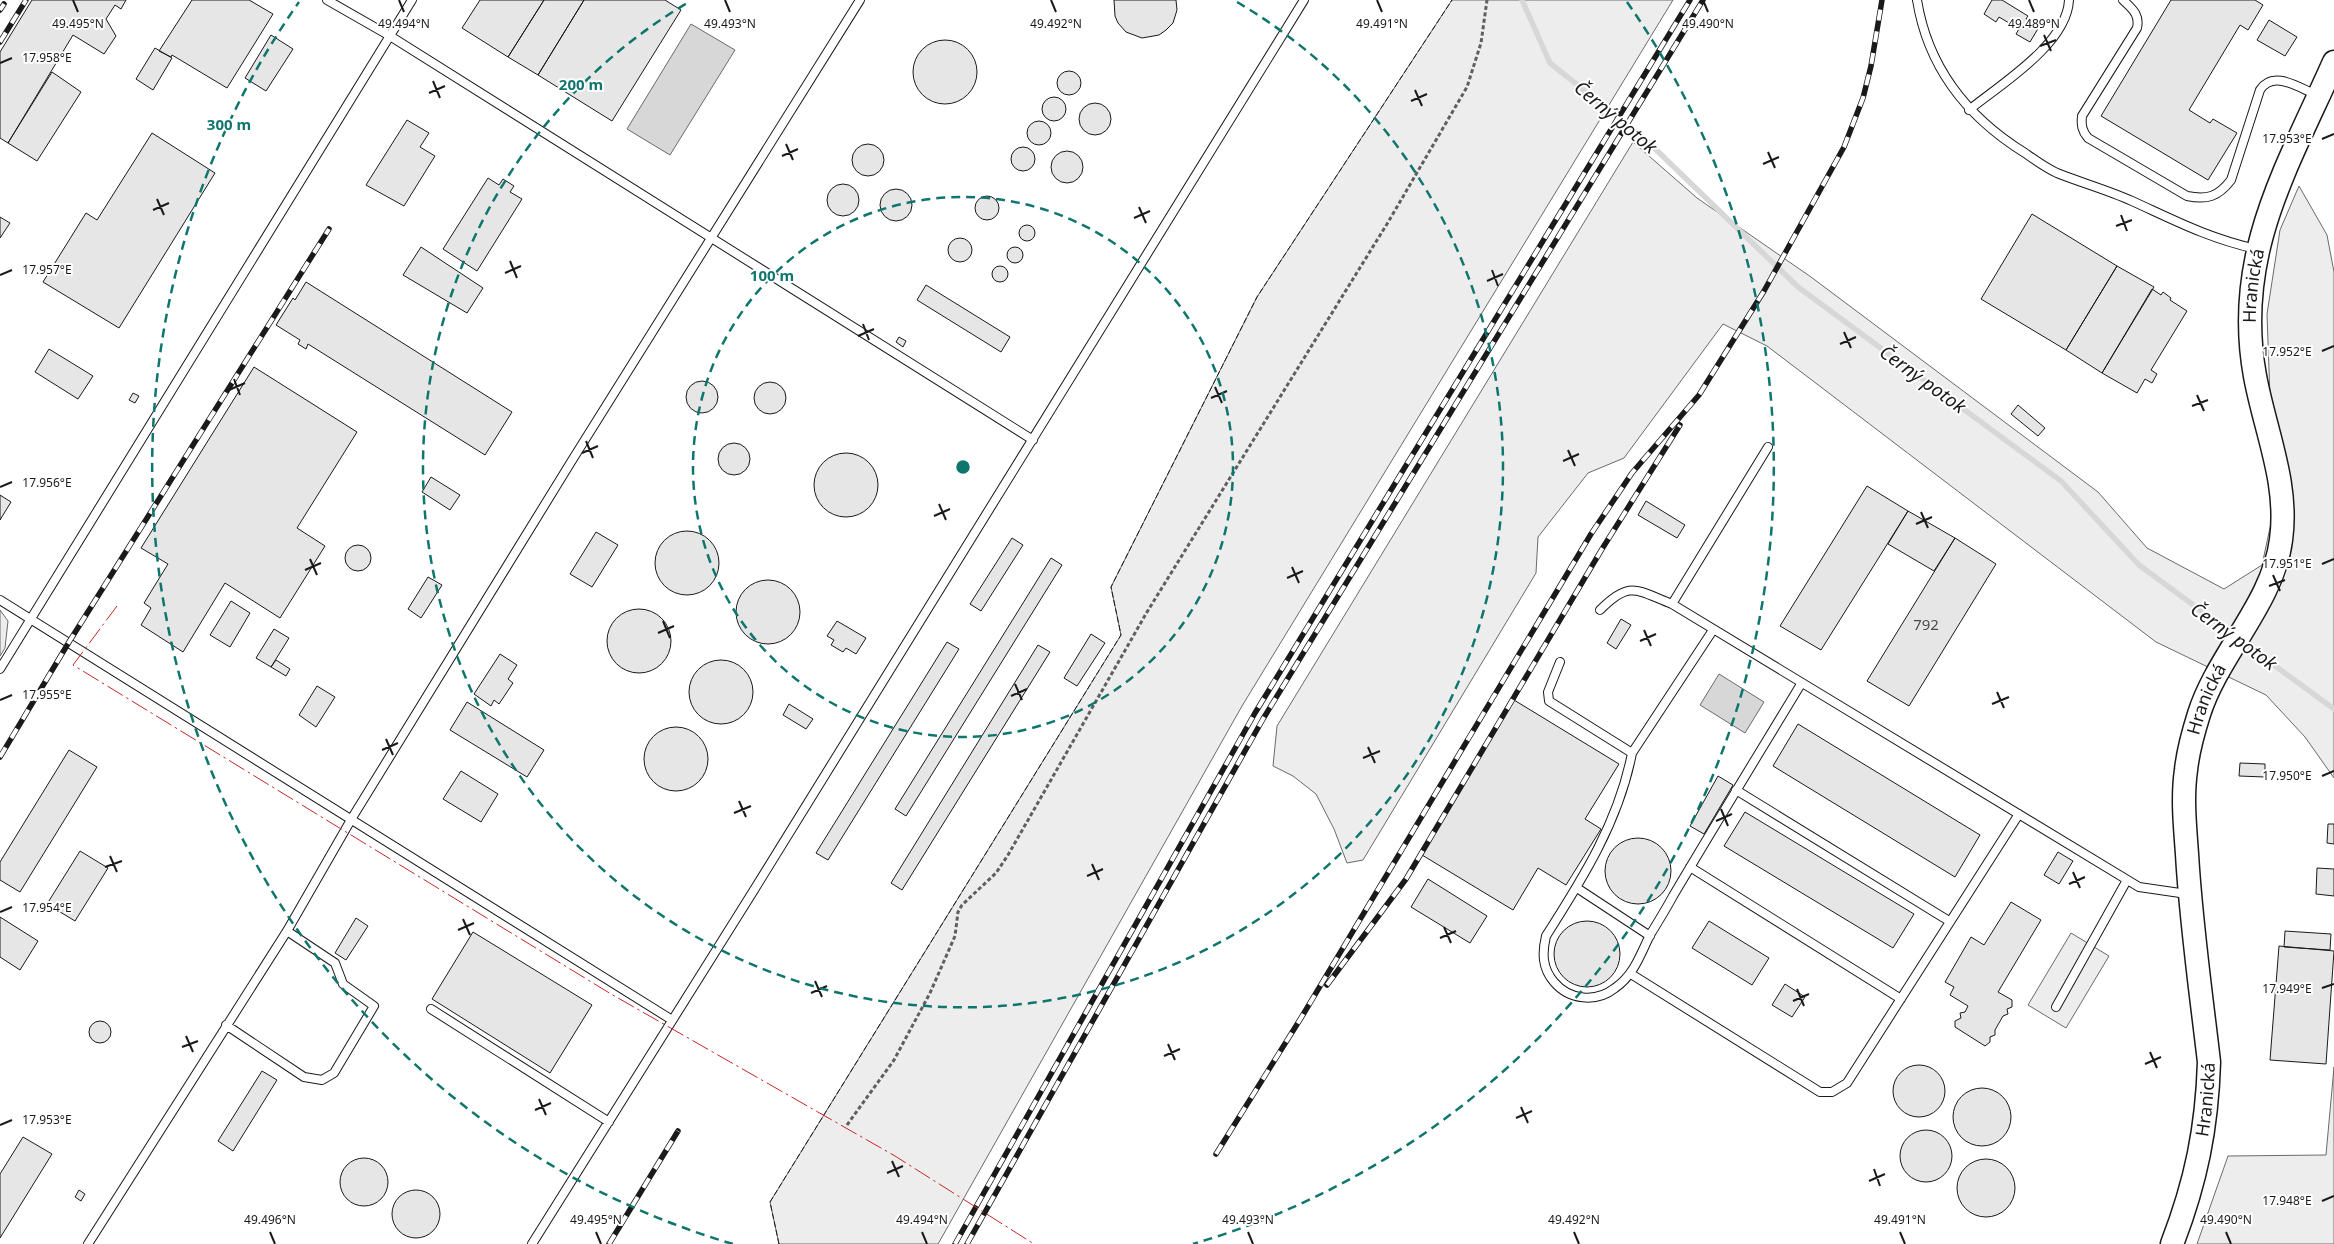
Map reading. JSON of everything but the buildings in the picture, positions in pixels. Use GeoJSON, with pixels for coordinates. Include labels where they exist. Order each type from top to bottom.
{"type":"FeatureCollection","features":[{"type":"Feature","properties":{"kind":"street","name":"Hranická"},"geometry":{"type":"LineString","coordinates":[[2172,1244],[2185,1210],[2195,1173],[2207,1113],[2209,1062],[2189,894],[2184,795],[2188,753],[2200,712],[2216,673],[2262,596],[2277,560],[2284,507],[2278,466],[2255,375],[2251,344],[2251,287],[2257,249],[2278,186],[2334,62]]}},
{"type":"Feature","properties":{"kind":"lane"},"geometry":{"type":"LineString","coordinates":[[327,0],[390,36],[1033,440]]}},
{"type":"Feature","properties":{"kind":"lane"},"geometry":{"type":"LineString","coordinates":[[0,669],[412,0]]}},
{"type":"Feature","properties":{"kind":"lane"},"geometry":{"type":"LineString","coordinates":[[88,1244],[286,930],[352,818],[860,0]]}},
{"type":"Feature","properties":{"kind":"lane"},"geometry":{"type":"LineString","coordinates":[[532,1244],[1033,440],[1304,0]]}},
{"type":"Feature","properties":{"kind":"lane"},"geometry":{"type":"LineString","coordinates":[[1917,0],[1920,20],[1940,70],[1955,94],[2006,142],[2055,172],[2131,200],[2172,222],[2211,236],[2257,249]]}},
{"type":"Feature","properties":{"kind":"lane"},"geometry":{"type":"LineString","coordinates":[[1970,110],[2039,53],[2060,28],[2068,9],[2069,0]]}},
{"type":"Feature","properties":{"kind":"lane"},"geometry":{"type":"LineString","coordinates":[[2123,0],[2136,12],[2138,18],[2137,28],[2082,116],[2083,133],[2088,138],[2187,196],[2200,199],[2212,197],[2224,190],[2231,180],[2260,90],[2264,84],[2270,80],[2278,79],[2319,96]]}},
{"type":"Feature","properties":{"kind":"lane"},"geometry":{"type":"LineString","coordinates":[[1672,604],[1768,447]]}},
{"type":"Feature","properties":{"kind":"lane"},"geometry":{"type":"LineString","coordinates":[[1600,610],[1614,596],[1630,590],[1638,590],[1672,604],[1801,684],[2139,887],[2189,894]]}},
{"type":"Feature","properties":{"kind":"lane"},"geometry":{"type":"LineString","coordinates":[[0,600],[352,818],[672,1020]]}},
{"type":"Feature","properties":{"kind":"lane"},"geometry":{"type":"LineString","coordinates":[[1713,630],[1632,753],[1626,782],[1605,838],[1577,888],[1546,936],[1543,950],[1544,965],[1550,978],[1559,989],[1572,996],[1587,998],[1602,996],[1615,989],[1631,974],[1650,936],[1690,867],[1801,684]]}},
{"type":"Feature","properties":{"kind":"lane"},"geometry":{"type":"LineString","coordinates":[[1560,662],[1548,692],[1549,701],[1632,753]]}},
{"type":"Feature","properties":{"kind":"lane"},"geometry":{"type":"LineString","coordinates":[[1736,790],[1948,921]]}},
{"type":"Feature","properties":{"kind":"lane"},"geometry":{"type":"LineString","coordinates":[[1631,974],[1820,1092],[1826,1093],[1840,1089],[1847,1083],[1948,921],[2019,814]]}},
{"type":"Feature","properties":{"kind":"lane"},"geometry":{"type":"LineString","coordinates":[[1690,867],[1900,999]]}},
{"type":"Feature","properties":{"kind":"lane"},"geometry":{"type":"LineString","coordinates":[[2056,1007],[2127,880]]}},
{"type":"Feature","properties":{"kind":"lane"},"geometry":{"type":"LineString","coordinates":[[1577,888],[1650,936]]}},
{"type":"Feature","properties":{"kind":"lane"},"geometry":{"type":"LineString","coordinates":[[226,1025],[304,1077],[322,1080],[334,1073],[374,1006],[343,984],[335,962],[286,930]]}},
{"type":"Feature","properties":{"kind":"lane"},"geometry":{"type":"LineString","coordinates":[[431,1009],[609,1122]]}},
{"type":"Feature","properties":{"kind":"path"},"geometry":{"type":"LineString","coordinates":[[847,1125],[894,1060],[926,1001],[956,936],[958,912],[962,905],[996,873],[1008,855],[1147,612],[1387,224],[1467,87],[1481,43],[1487,0]]}},
{"type":"Feature","properties":{"kind":"shaded area"},"geometry":{"type":"Polygon","coordinates":[[[1452,0],[1673,0],[1242,706],[938,1244],[779,1244],[770,1202],[1121,635],[1111,587],[1257,297],[1452,0]]]}},
{"type":"Feature","properties":{"kind":"shaded area"},"geometry":{"type":"Polygon","coordinates":[[[691,24],[735,50],[670,155],[627,129],[691,24]]]}},
{"type":"Feature","properties":{"kind":"shaded area"},"geometry":{"type":"Polygon","coordinates":[[[1633,142],[1697,198],[1811,277],[2098,492],[2147,548],[2224,589],[2262,565],[2274,509],[2267,314],[2280,230],[2299,186],[2327,235],[2334,272],[2334,778],[2305,737],[2266,695],[2156,642],[1767,346],[1723,324],[1624,458],[1588,473],[1538,537],[1536,573],[1363,860],[1347,863],[1334,829],[1316,794],[1293,776],[1273,766],[1277,726],[1633,142]]]}},
{"type":"Feature","properties":{"kind":"shaded area"},"geometry":{"type":"Polygon","coordinates":[[[0,610],[8,621],[5,648],[0,656],[0,610]]]}},
{"type":"Feature","properties":{"kind":"shaded area"},"geometry":{"type":"Polygon","coordinates":[[[1719,674],[1764,702],[1745,733],[1700,705],[1719,674]]]}},
{"type":"Feature","properties":{"kind":"shaded area"},"geometry":{"type":"Polygon","coordinates":[[[2071,933],[2109,956],[2066,1028],[2028,1005],[2071,933]]]}},
{"type":"Feature","properties":{"kind":"shaded area"},"geometry":{"type":"Polygon","coordinates":[[[2334,1067],[2334,1244],[2197,1244],[2228,1156],[2326,1155],[2334,1067]]]}},
{"type":"Feature","properties":{"kind":"waterway","name":"Černý potok"},"geometry":{"type":"LineString","coordinates":[[1522,0],[1550,63],[1645,139],[1798,287],[2061,481],[2139,565],[2234,635]]}},
{"type":"Feature","properties":{"kind":"waterway","name":"Černý potok"},"geometry":{"type":"LineString","coordinates":[[2241,641],[2334,709]]}},
{"type":"Feature","properties":{"kind":"railway"},"geometry":{"type":"LineString","coordinates":[[0,42],[26,0]]}},
{"type":"Feature","properties":{"kind":"railway"},"geometry":{"type":"LineString","coordinates":[[955,1244],[1255,713],[1690,0]]}},
{"type":"Feature","properties":{"kind":"railway"},"geometry":{"type":"LineString","coordinates":[[967,1244],[1263,719],[1703,0]]}},
{"type":"Feature","properties":{"kind":"railway"},"geometry":{"type":"LineString","coordinates":[[1216,1154],[1301,1018],[1591,534],[1632,473],[1699,395],[1764,291],[1844,147],[1863,98],[1871,66],[1882,0]]}},
{"type":"Feature","properties":{"kind":"railway"},"geometry":{"type":"LineString","coordinates":[[0,10],[4,4]]}},
{"type":"Feature","properties":{"kind":"railway"},"geometry":{"type":"LineString","coordinates":[[0,757],[69,642],[329,229]]}},
{"type":"Feature","properties":{"kind":"railway"},"geometry":{"type":"LineString","coordinates":[[1327,985],[1406,879],[1602,549],[1680,425]]}},
{"type":"Feature","properties":{"kind":"railway"},"geometry":{"type":"LineString","coordinates":[[609,1244],[678,1131]]}},
{"type":"Feature","properties":{"kind":"fence"},"geometry":{"type":"LineString","coordinates":[[779,1244],[770,1202],[1121,635],[1111,587],[1257,297],[1452,0]]}},
{"type":"Feature","properties":{"kind":"power"},"geometry":{"type":"LineString","coordinates":[[117,606],[73,665],[611,994],[895,1156],[1034,1244]]}}]}
